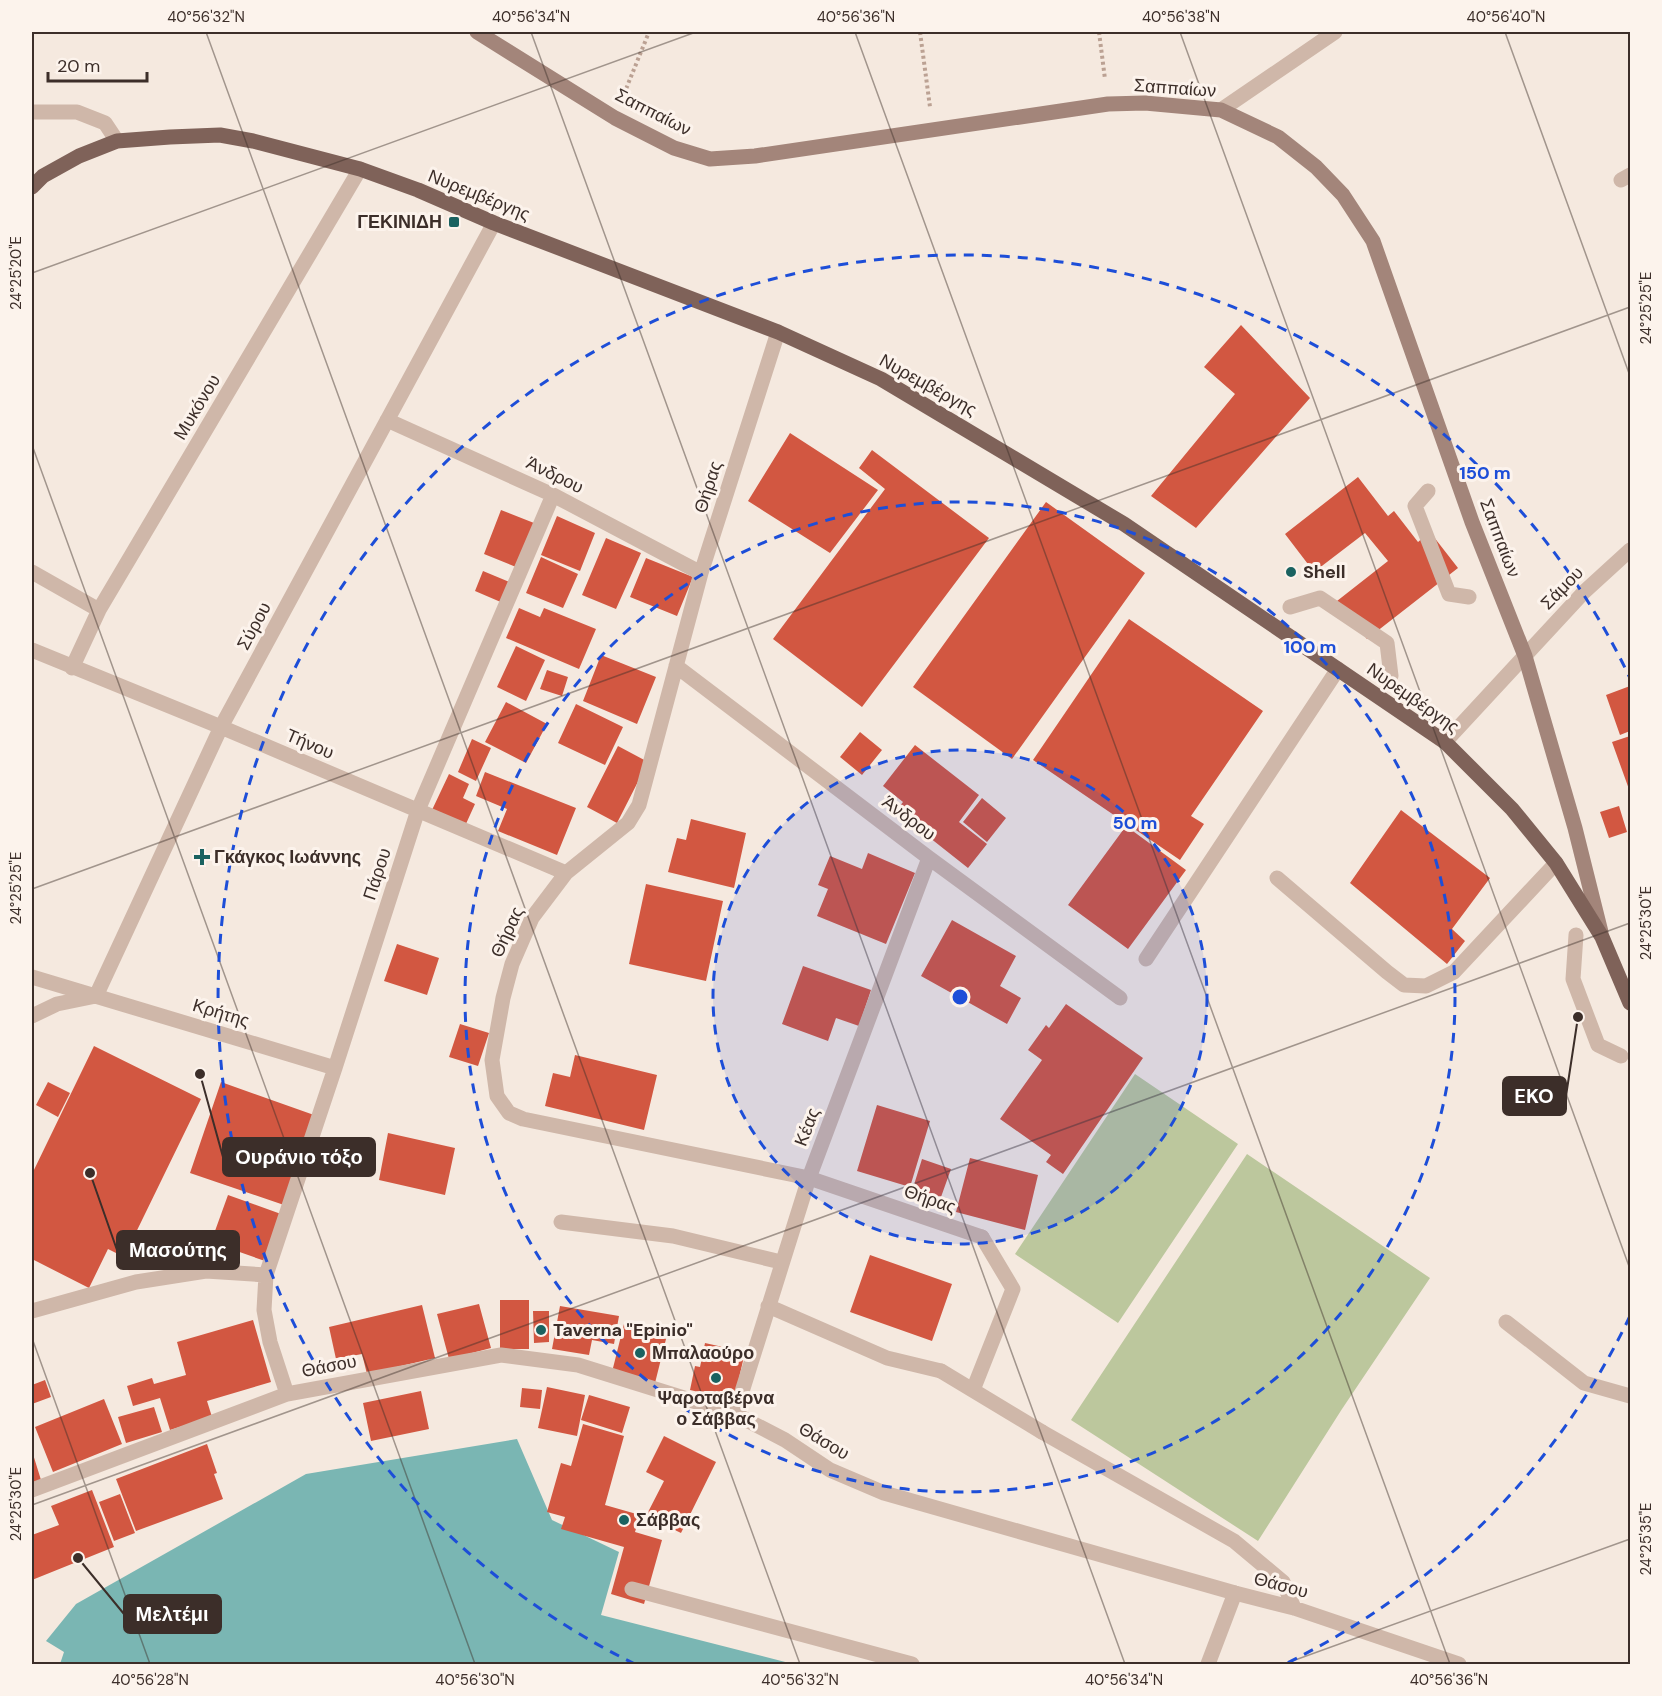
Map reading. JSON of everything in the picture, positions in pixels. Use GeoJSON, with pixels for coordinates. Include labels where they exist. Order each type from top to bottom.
{"type":"FeatureCollection","features":[{"type":"Feature","properties":{"kind":"main road","name":"Νυρεμβέργης"},"geometry":{"type":"LineString","coordinates":[[32,187],[44,176],[79,156],[117,141],[220,135],[253,141],[360,169],[450,202],[494,223],[778,332],[881,379],[1004,450],[1124,524],[1445,742],[1512,809],[1556,863],[1602,937],[1630,1003]]}},
{"type":"Feature","properties":{"kind":"street","name":"Σαππαίων"},"geometry":{"type":"LineString","coordinates":[[477,32],[615,117],[674,148],[710,159],[755,156],[1108,104],[1145,103],[1221,110],[1278,137],[1316,167],[1343,195],[1373,241],[1472,522],[1525,656],[1575,828],[1602,937]]}},
{"type":"Feature","properties":{"kind":"street"},"geometry":{"type":"LineString","coordinates":[[1221,110],[1335,32]]}},
{"type":"Feature","properties":{"kind":"street"},"geometry":{"type":"LineString","coordinates":[[32,112],[77,111],[105,123],[117,141]]}},
{"type":"Feature","properties":{"kind":"street","name":"Μυκόνου"},"geometry":{"type":"LineString","coordinates":[[72,668],[99,610],[360,169]]}},
{"type":"Feature","properties":{"kind":"street","name":"Σύρου"},"geometry":{"type":"LineString","coordinates":[[96,996],[221,727],[494,223]]}},
{"type":"Feature","properties":{"kind":"street","name":"Θήρας"},"geometry":{"type":"LineString","coordinates":[[778,332],[701,573],[639,805],[628,823],[566,873],[532,918],[512,964],[503,998],[492,1060],[497,1096],[509,1113],[523,1119],[809,1178],[982,1237],[1013,1289],[973,1390]]}},
{"type":"Feature","properties":{"kind":"street","name":"Άνδρου"},"geometry":{"type":"LineString","coordinates":[[387,420],[553,495],[701,573]]}},
{"type":"Feature","properties":{"kind":"street"},"geometry":{"type":"LineString","coordinates":[[1428,491],[1415,506],[1423,528],[1449,594],[1469,597]]}},
{"type":"Feature","properties":{"kind":"street","name":"Πάρου"},"geometry":{"type":"LineString","coordinates":[[287,1394],[270,1342],[264,1310],[266,1275],[418,810],[553,495]]}},
{"type":"Feature","properties":{"kind":"street","name":"Σάμου"},"geometry":{"type":"LineString","coordinates":[[1445,742],[1584,592],[1630,550]]}},
{"type":"Feature","properties":{"kind":"street"},"geometry":{"type":"LineString","coordinates":[[32,572],[99,610]]}},
{"type":"Feature","properties":{"kind":"street"},"geometry":{"type":"LineString","coordinates":[[1290,607],[1320,597],[1387,643],[1391,676]]}},
{"type":"Feature","properties":{"kind":"street","name":"Τήνου"},"geometry":{"type":"LineString","coordinates":[[34,654],[221,727],[566,873]]}},
{"type":"Feature","properties":{"kind":"street","name":"Άνδρου"},"geometry":{"type":"LineString","coordinates":[[676,666],[929,858],[1120,998]]}},
{"type":"Feature","properties":{"kind":"street"},"geometry":{"type":"LineString","coordinates":[[1146,959],[1338,669]]}},
{"type":"Feature","properties":{"kind":"street","name":"Κέας"},"geometry":{"type":"LineString","coordinates":[[735,1414],[809,1178],[929,858]]}},
{"type":"Feature","properties":{"kind":"street"},"geometry":{"type":"LineString","coordinates":[[1277,878],[1387,972],[1404,984],[1426,986],[1454,972],[1556,863]]}},
{"type":"Feature","properties":{"kind":"street"},"geometry":{"type":"LineString","coordinates":[[1576,935],[1573,979],[1598,1045],[1621,1056]]}},
{"type":"Feature","properties":{"kind":"street"},"geometry":{"type":"LineString","coordinates":[[32,977],[96,996]]}},
{"type":"Feature","properties":{"kind":"street"},"geometry":{"type":"LineString","coordinates":[[32,1016],[57,1004],[96,996]]}},
{"type":"Feature","properties":{"kind":"street","name":"Κρήτης"},"geometry":{"type":"LineString","coordinates":[[96,996],[335,1068]]}},
{"type":"Feature","properties":{"kind":"street"},"geometry":{"type":"LineString","coordinates":[[561,1222],[673,1236],[782,1262]]}},
{"type":"Feature","properties":{"kind":"street"},"geometry":{"type":"LineString","coordinates":[[32,1311],[136,1282],[206,1271],[266,1275]]}},
{"type":"Feature","properties":{"kind":"street"},"geometry":{"type":"LineString","coordinates":[[768,1306],[887,1358],[941,1371],[1042,1432],[1234,1541],[1283,1582],[1294,1608]]}},
{"type":"Feature","properties":{"kind":"street"},"geometry":{"type":"LineString","coordinates":[[1506,1322],[1584,1383],[1630,1396]]}},
{"type":"Feature","properties":{"kind":"street","name":"Θάσου"},"geometry":{"type":"LineString","coordinates":[[32,1490],[287,1394],[501,1355],[578,1365],[735,1414],[785,1440],[830,1470],[884,1493],[1294,1608],[1459,1665]]}},
{"type":"Feature","properties":{"kind":"street"},"geometry":{"type":"LineString","coordinates":[[632,1589],[912,1665]]}},
{"type":"Feature","properties":{"kind":"street"},"geometry":{"type":"LineString","coordinates":[[1208,1665],[1235,1593]]}},
{"type":"Feature","properties":{"kind":"path"},"geometry":{"type":"LineString","coordinates":[[615,117],[649,32]]}},
{"type":"Feature","properties":{"kind":"path"},"geometry":{"type":"LineString","coordinates":[[920,32],[933,129]]}},
{"type":"Feature","properties":{"kind":"path"},"geometry":{"type":"LineString","coordinates":[[1099,32],[1108,104]]}},
{"type":"Feature","properties":{"kind":"green space"},"geometry":{"type":"Polygon","coordinates":[[[1135,1074],[1238,1144],[1118,1323],[1015,1254],[1135,1074]]]}},
{"type":"Feature","properties":{"kind":"green space"},"geometry":{"type":"Polygon","coordinates":[[[1247,1154],[1430,1278],[1342,1409],[1258,1541],[1071,1420],[1247,1154]]]}},
{"type":"Feature","properties":{"kind":"water"},"geometry":{"type":"Polygon","coordinates":[[[517,1439],[552,1520],[619,1552],[601,1615],[793,1664],[60,1664],[64,1652],[46,1641],[76,1604],[306,1474],[517,1439]]]}},
{"type":"Feature","properties":{"kind":"building"},"geometry":{"type":"Polygon","coordinates":[[[1241,325],[1310,398],[1196,528],[1151,496],[1235,394],[1204,367],[1241,325]]]}},
{"type":"Feature","properties":{"kind":"building"},"geometry":{"type":"Polygon","coordinates":[[[790,433],[878,490],[830,553],[748,501],[790,433]]]}},
{"type":"Feature","properties":{"kind":"building"},"geometry":{"type":"Polygon","coordinates":[[[872,450],[989,538],[862,707],[773,639],[885,489],[859,468],[872,450]]]}},
{"type":"Feature","properties":{"kind":"building"},"geometry":{"type":"Polygon","coordinates":[[[1358,477],[1388,516],[1394,511],[1418,542],[1430,532],[1458,568],[1367,639],[1337,601],[1388,561],[1365,533],[1314,572],[1285,534],[1358,477]]]}},
{"type":"Feature","properties":{"kind":"building"},"geometry":{"type":"Polygon","coordinates":[[[1046,502],[1145,573],[1012,759],[913,687],[1046,502]]]}},
{"type":"Feature","properties":{"kind":"building"},"geometry":{"type":"Polygon","coordinates":[[[501,510],[534,523],[516,567],[484,554],[501,510]]]}},
{"type":"Feature","properties":{"kind":"building"},"geometry":{"type":"Polygon","coordinates":[[[557,516],[595,533],[580,571],[541,555],[557,516]]]}},
{"type":"Feature","properties":{"kind":"building"},"geometry":{"type":"Polygon","coordinates":[[[606,538],[641,553],[616,609],[582,595],[606,538]]]}},
{"type":"Feature","properties":{"kind":"building"},"geometry":{"type":"Polygon","coordinates":[[[541,557],[578,574],[563,608],[526,593],[541,557]]]}},
{"type":"Feature","properties":{"kind":"building"},"geometry":{"type":"Polygon","coordinates":[[[646,558],[693,577],[677,616],[630,597],[646,558]]]}},
{"type":"Feature","properties":{"kind":"building"},"geometry":{"type":"Polygon","coordinates":[[[483,571],[512,583],[503,603],[475,591],[483,571]]]}},
{"type":"Feature","properties":{"kind":"building"},"geometry":{"type":"Polygon","coordinates":[[[519,608],[540,617],[544,608],[596,629],[579,669],[506,638],[519,608]]]}},
{"type":"Feature","properties":{"kind":"building"},"geometry":{"type":"Polygon","coordinates":[[[1129,619],[1263,711],[1191,816],[1204,824],[1180,860],[1033,760],[1129,619]]]}},
{"type":"Feature","properties":{"kind":"building"},"geometry":{"type":"Polygon","coordinates":[[[516,646],[545,660],[526,701],[497,687],[516,646]]]}},
{"type":"Feature","properties":{"kind":"building"},"geometry":{"type":"Polygon","coordinates":[[[601,655],[656,677],[637,724],[583,701],[601,655]]]}},
{"type":"Feature","properties":{"kind":"building"},"geometry":{"type":"Polygon","coordinates":[[[547,670],[568,677],[562,696],[540,689],[547,670]]]}},
{"type":"Feature","properties":{"kind":"building"},"geometry":{"type":"Polygon","coordinates":[[[1630,686],[1630,731],[1620,735],[1606,695],[1630,686]]]}},
{"type":"Feature","properties":{"kind":"building"},"geometry":{"type":"Polygon","coordinates":[[[506,702],[547,724],[526,763],[485,742],[506,702]]]}},
{"type":"Feature","properties":{"kind":"building"},"geometry":{"type":"Polygon","coordinates":[[[576,704],[623,727],[605,765],[558,743],[576,704]]]}},
{"type":"Feature","properties":{"kind":"building"},"geometry":{"type":"Polygon","coordinates":[[[860,732],[882,750],[862,775],[840,757],[860,732]]]}},
{"type":"Feature","properties":{"kind":"building"},"geometry":{"type":"Polygon","coordinates":[[[1630,736],[1630,792],[1612,742],[1630,736]]]}},
{"type":"Feature","properties":{"kind":"building"},"geometry":{"type":"Polygon","coordinates":[[[472,739],[491,748],[476,781],[458,772],[472,739]]]}},
{"type":"Feature","properties":{"kind":"building"},"geometry":{"type":"Polygon","coordinates":[[[915,745],[979,795],[959,822],[987,844],[968,868],[896,811],[903,802],[883,786],[915,745]]]}},
{"type":"Feature","properties":{"kind":"building"},"geometry":{"type":"Polygon","coordinates":[[[618,746],[648,762],[617,823],[587,807],[618,746]]]}},
{"type":"Feature","properties":{"kind":"building"},"geometry":{"type":"Polygon","coordinates":[[[485,772],[576,808],[557,855],[498,831],[507,809],[476,796],[485,772]]]}},
{"type":"Feature","properties":{"kind":"building"},"geometry":{"type":"Polygon","coordinates":[[[449,774],[469,784],[463,798],[475,804],[465,826],[432,810],[449,774]]]}},
{"type":"Feature","properties":{"kind":"building"},"geometry":{"type":"Polygon","coordinates":[[[982,798],[1006,818],[987,842],[963,822],[982,798]]]}},
{"type":"Feature","properties":{"kind":"building"},"geometry":{"type":"Polygon","coordinates":[[[1619,806],[1627,832],[1609,838],[1600,812],[1619,806]]]}},
{"type":"Feature","properties":{"kind":"building"},"geometry":{"type":"Polygon","coordinates":[[[1401,810],[1490,878],[1452,929],[1465,941],[1447,964],[1350,883],[1401,810]]]}},
{"type":"Feature","properties":{"kind":"building"},"geometry":{"type":"Polygon","coordinates":[[[691,819],[746,833],[734,888],[668,872],[677,838],[686,840],[691,819]]]}},
{"type":"Feature","properties":{"kind":"building"},"geometry":{"type":"Polygon","coordinates":[[[1126,826],[1186,870],[1128,949],[1068,905],[1126,826]]]}},
{"type":"Feature","properties":{"kind":"building"},"geometry":{"type":"Polygon","coordinates":[[[868,853],[915,873],[886,944],[817,916],[828,889],[818,885],[830,856],[862,869],[868,853]]]}},
{"type":"Feature","properties":{"kind":"building"},"geometry":{"type":"Polygon","coordinates":[[[646,884],[723,901],[706,981],[629,964],[646,884]]]}},
{"type":"Feature","properties":{"kind":"building"},"geometry":{"type":"Polygon","coordinates":[[[952,920],[1016,956],[1000,986],[1021,998],[1007,1024],[921,976],[952,920]]]}},
{"type":"Feature","properties":{"kind":"building"},"geometry":{"type":"Polygon","coordinates":[[[397,944],[439,958],[427,995],[384,981],[397,944]]]}},
{"type":"Feature","properties":{"kind":"building"},"geometry":{"type":"Polygon","coordinates":[[[803,966],[871,990],[859,1026],[836,1018],[828,1041],[782,1024],[803,966]]]}},
{"type":"Feature","properties":{"kind":"building"},"geometry":{"type":"Polygon","coordinates":[[[1066,1004],[1143,1058],[1063,1174],[1046,1162],[1051,1155],[1000,1119],[1042,1060],[1028,1050],[1046,1025],[1049,1028],[1066,1004]]]}},
{"type":"Feature","properties":{"kind":"building"},"geometry":{"type":"Polygon","coordinates":[[[460,1024],[489,1033],[478,1066],[449,1057],[460,1024]]]}},
{"type":"Feature","properties":{"kind":"building"},"geometry":{"type":"Polygon","coordinates":[[[94,1046],[201,1099],[124,1257],[108,1249],[89,1288],[32,1259],[32,1174],[94,1046]]]}},
{"type":"Feature","properties":{"kind":"building"},"geometry":{"type":"Polygon","coordinates":[[[575,1055],[657,1075],[644,1130],[545,1106],[553,1073],[570,1077],[575,1055]]]}},
{"type":"Feature","properties":{"kind":"building"},"geometry":{"type":"Polygon","coordinates":[[[48,1082],[70,1093],[58,1117],[36,1105],[48,1082]]]}},
{"type":"Feature","properties":{"kind":"building"},"geometry":{"type":"Polygon","coordinates":[[[221,1082],[314,1115],[284,1205],[190,1173],[221,1082]]]}},
{"type":"Feature","properties":{"kind":"building"},"geometry":{"type":"Polygon","coordinates":[[[877,1105],[930,1121],[910,1187],[857,1171],[877,1105]]]}},
{"type":"Feature","properties":{"kind":"building"},"geometry":{"type":"Polygon","coordinates":[[[388,1133],[455,1148],[445,1195],[379,1180],[388,1133]]]}},
{"type":"Feature","properties":{"kind":"building"},"geometry":{"type":"Polygon","coordinates":[[[970,1158],[1038,1175],[1025,1230],[956,1212],[970,1158]]]}},
{"type":"Feature","properties":{"kind":"building"},"geometry":{"type":"Polygon","coordinates":[[[922,1159],[951,1169],[941,1197],[913,1188],[922,1159]]]}},
{"type":"Feature","properties":{"kind":"building"},"geometry":{"type":"Polygon","coordinates":[[[228,1195],[281,1214],[265,1261],[211,1242],[228,1195]]]}},
{"type":"Feature","properties":{"kind":"building"},"geometry":{"type":"Polygon","coordinates":[[[870,1255],[952,1284],[932,1341],[850,1312],[870,1255]]]}},
{"type":"Feature","properties":{"kind":"building"},"geometry":{"type":"Polygon","coordinates":[[[500,1300],[529,1300],[529,1349],[500,1349],[500,1300]]]}},
{"type":"Feature","properties":{"kind":"building"},"geometry":{"type":"Polygon","coordinates":[[[479,1304],[491,1348],[449,1359],[437,1314],[479,1304]]]}},
{"type":"Feature","properties":{"kind":"building"},"geometry":{"type":"Polygon","coordinates":[[[422,1305],[435,1358],[367,1374],[362,1354],[336,1359],[329,1327],[422,1305]]]}},
{"type":"Feature","properties":{"kind":"building"},"geometry":{"type":"Polygon","coordinates":[[[560,1306],[619,1316],[614,1344],[592,1340],[589,1355],[552,1349],[560,1306]]]}},
{"type":"Feature","properties":{"kind":"building"},"geometry":{"type":"Polygon","coordinates":[[[533,1311],[549,1311],[549,1342],[534,1343],[533,1311]]]}},
{"type":"Feature","properties":{"kind":"building"},"geometry":{"type":"Polygon","coordinates":[[[253,1320],[271,1382],[207,1401],[212,1417],[170,1430],[160,1398],[133,1406],[127,1386],[152,1378],[154,1384],[186,1375],[177,1342],[253,1320]]]}},
{"type":"Feature","properties":{"kind":"building","name":"Μπαλαούρο"},"geometry":{"type":"Polygon","coordinates":[[[624,1324],[667,1335],[655,1383],[612,1372],[624,1324]]]}},
{"type":"Feature","properties":{"kind":"building","name":"Ψαροταβέρνα ο Σάββας"},"geometry":{"type":"Polygon","coordinates":[[[705,1343],[745,1352],[734,1400],[690,1390],[695,1366],[700,1367],[705,1343]]]}},
{"type":"Feature","properties":{"kind":"building"},"geometry":{"type":"Polygon","coordinates":[[[45,1380],[51,1397],[32,1404],[32,1385],[45,1380]]]}},
{"type":"Feature","properties":{"kind":"building"},"geometry":{"type":"Polygon","coordinates":[[[547,1387],[585,1395],[577,1436],[538,1428],[547,1387]]]}},
{"type":"Feature","properties":{"kind":"building"},"geometry":{"type":"Polygon","coordinates":[[[522,1388],[542,1390],[540,1409],[520,1407],[522,1388]]]}},
{"type":"Feature","properties":{"kind":"building"},"geometry":{"type":"Polygon","coordinates":[[[421,1391],[429,1429],[371,1441],[363,1403],[421,1391]]]}},
{"type":"Feature","properties":{"kind":"building"},"geometry":{"type":"Polygon","coordinates":[[[589,1395],[630,1407],[622,1433],[581,1420],[589,1395]]]}},
{"type":"Feature","properties":{"kind":"building"},"geometry":{"type":"Polygon","coordinates":[[[104,1399],[122,1444],[53,1472],[35,1427],[104,1399]]]}},
{"type":"Feature","properties":{"kind":"building"},"geometry":{"type":"Polygon","coordinates":[[[154,1407],[162,1432],[126,1443],[118,1417],[154,1407]]]}},
{"type":"Feature","properties":{"kind":"building"},"geometry":{"type":"Polygon","coordinates":[[[583,1424],[624,1436],[605,1505],[640,1515],[635,1532],[662,1540],[644,1604],[611,1594],[624,1547],[561,1529],[565,1517],[547,1512],[561,1463],[571,1466],[583,1424]]]}},
{"type":"Feature","properties":{"kind":"building"},"geometry":{"type":"Polygon","coordinates":[[[664,1436],[716,1462],[681,1533],[646,1516],[664,1481],[646,1472],[664,1436]]]}},
{"type":"Feature","properties":{"kind":"building"},"geometry":{"type":"Polygon","coordinates":[[[207,1444],[223,1499],[136,1531],[116,1479],[207,1444]]]}},
{"type":"Feature","properties":{"kind":"building"},"geometry":{"type":"Polygon","coordinates":[[[32,1451],[41,1480],[32,1483],[32,1451]]]}},
{"type":"Feature","properties":{"kind":"building"},"geometry":{"type":"Polygon","coordinates":[[[92,1490],[114,1547],[32,1580],[32,1535],[59,1525],[51,1506],[92,1490]]]}},
{"type":"Feature","properties":{"kind":"building"},"geometry":{"type":"Polygon","coordinates":[[[120,1494],[135,1533],[114,1541],[99,1502],[120,1494]]]}},
{"type":"Feature","properties":{"kind":"place","name":"ΓΕΚΙΝΙΔΗ"},"geometry":{"type":"Point","coordinates":[454,222]}},
{"type":"Feature","properties":{"kind":"place","name":"Shell"},"geometry":{"type":"Point","coordinates":[1291,572]}},
{"type":"Feature","properties":{"kind":"place","name":"Γκάγκος Ιωάννης"},"geometry":{"type":"Point","coordinates":[202,857]}},
{"type":"Feature","properties":{"kind":"place","name":"EKO"},"geometry":{"type":"Point","coordinates":[1578,1017]}},
{"type":"Feature","properties":{"kind":"place","name":"Ουράνιο τόξο"},"geometry":{"type":"Point","coordinates":[200,1074]}},
{"type":"Feature","properties":{"kind":"place","name":"Μασούτης"},"geometry":{"type":"Point","coordinates":[90,1173]}},
{"type":"Feature","properties":{"kind":"place","name":"Taverna \"Epinio\""},"geometry":{"type":"Point","coordinates":[541,1330]}},
{"type":"Feature","properties":{"kind":"place","name":"Μπαλαούρο"},"geometry":{"type":"Point","coordinates":[640,1353]}},
{"type":"Feature","properties":{"kind":"place","name":"Ψαροταβέρνα ο Σάββας"},"geometry":{"type":"Point","coordinates":[716,1378]}},
{"type":"Feature","properties":{"kind":"place","name":"Σάββας"},"geometry":{"type":"Point","coordinates":[624,1520]}},
{"type":"Feature","properties":{"kind":"place","name":"Μελτέμι"},"geometry":{"type":"Point","coordinates":[78,1558]}}]}
